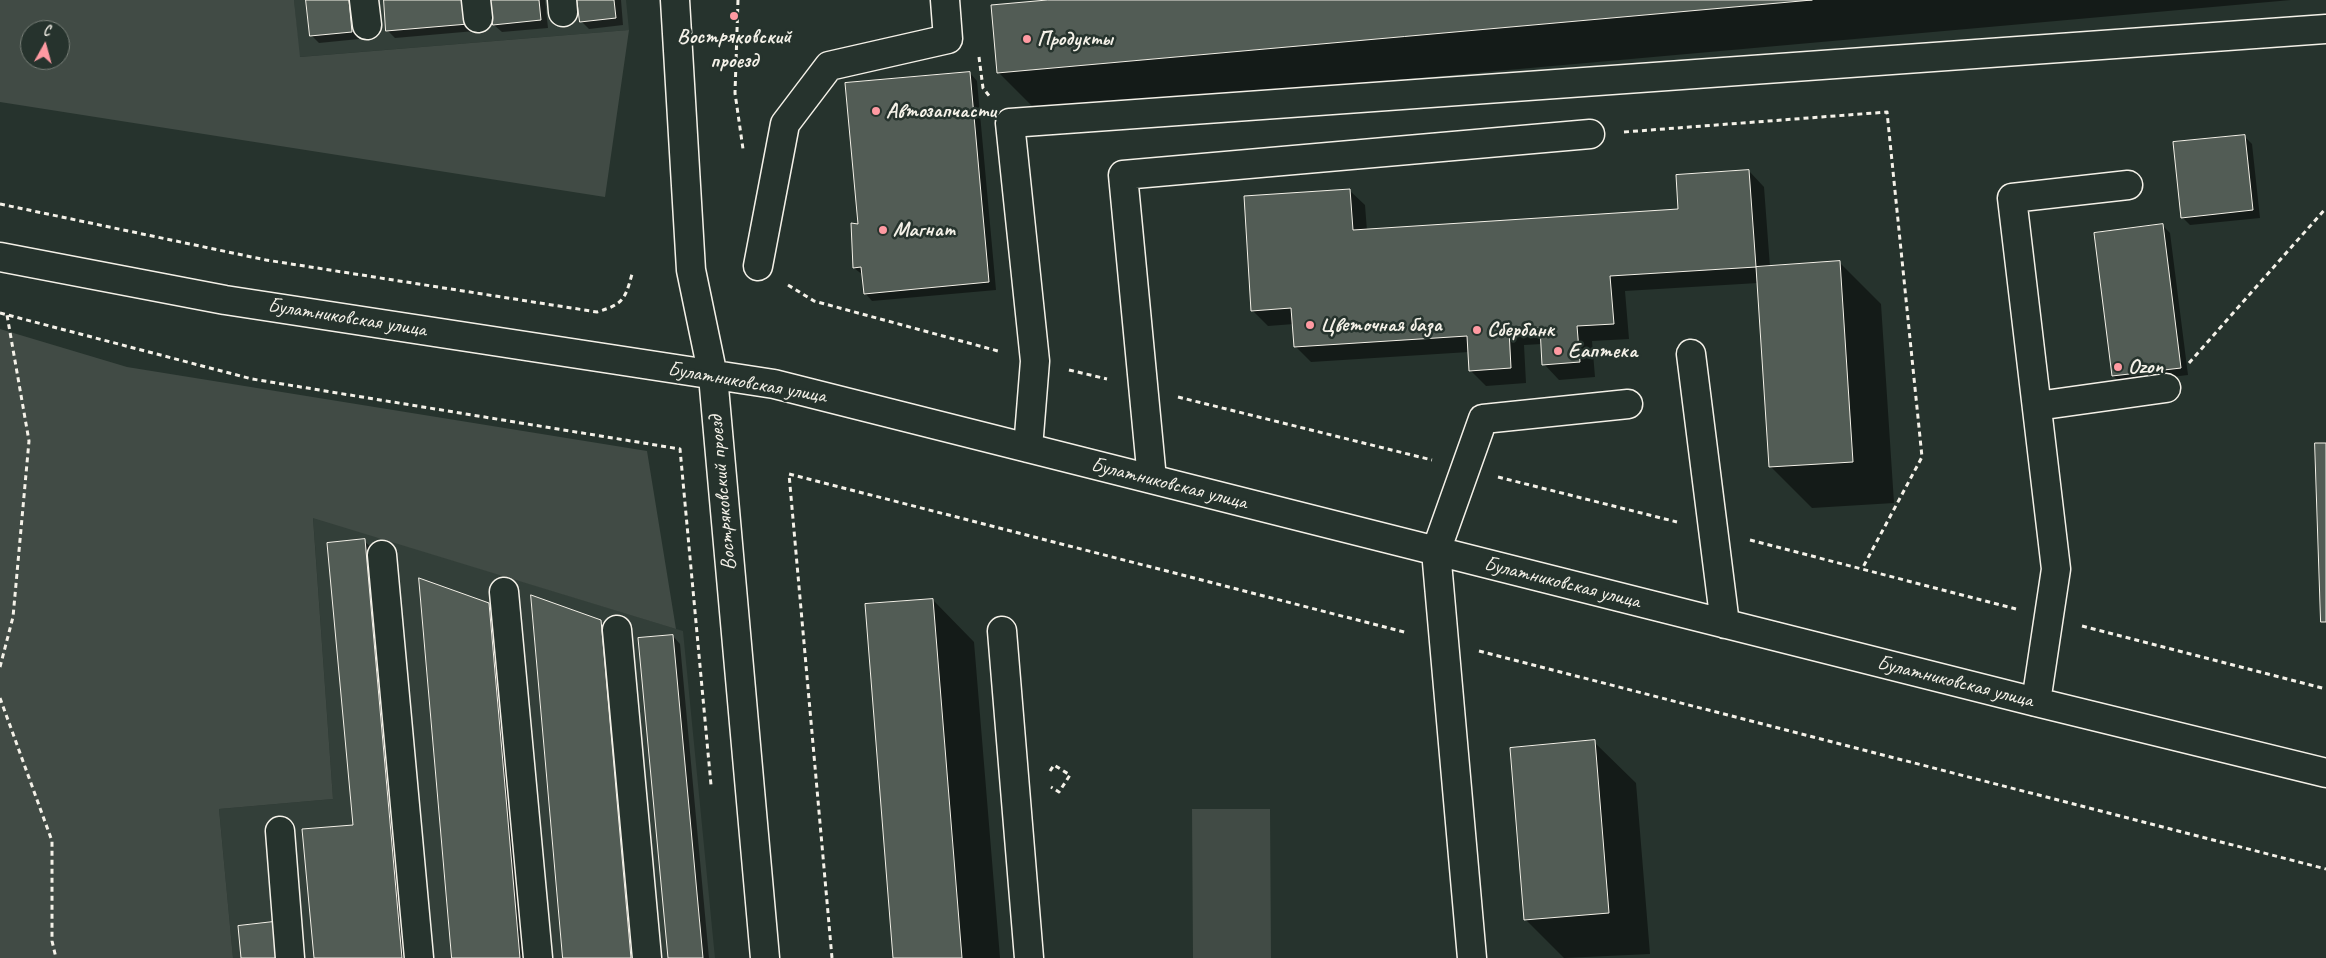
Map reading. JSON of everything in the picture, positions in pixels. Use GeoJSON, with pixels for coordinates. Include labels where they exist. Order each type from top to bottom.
{"type":"FeatureCollection","features":[{"type":"Feature","properties":{"kind":"street","name":"Востряковский проезд"},"geometry":{"type":"LineString","coordinates":[[675,0],[691,270],[713,376],[765,958]]}},
{"type":"Feature","properties":{"kind":"street"},"geometry":{"type":"LineString","coordinates":[[758,266],[785,124],[830,66],[948,39],[945,0]]}},
{"type":"Feature","properties":{"kind":"street"},"geometry":{"type":"LineString","coordinates":[[1028,448],[1035,361],[1010,123],[2326,29]]}},
{"type":"Feature","properties":{"kind":"street"},"geometry":{"type":"LineString","coordinates":[[1152,479],[1123,175],[1590,134]]}},
{"type":"Feature","properties":{"kind":"street"},"geometry":{"type":"LineString","coordinates":[[2036,702],[2056,569],[2012,198],[2128,185]]}},
{"type":"Feature","properties":{"kind":"street","name":"Булатниковская улица"},"geometry":{"type":"LineString","coordinates":[[0,257],[225,300],[774,384],[2036,702],[2326,773]]}},
{"type":"Feature","properties":{"kind":"street"},"geometry":{"type":"LineString","coordinates":[[1691,354],[1725,624]]}},
{"type":"Feature","properties":{"kind":"street"},"geometry":{"type":"LineString","coordinates":[[2037,406],[2166,388]]}},
{"type":"Feature","properties":{"kind":"street"},"geometry":{"type":"LineString","coordinates":[[1472,958],[1436,551],[1483,420],[1628,404]]}},
{"type":"Feature","properties":{"kind":"street"},"geometry":{"type":"LineString","coordinates":[[382,555],[419,958]]}},
{"type":"Feature","properties":{"kind":"street"},"geometry":{"type":"LineString","coordinates":[[504,592],[538,958]]}},
{"type":"Feature","properties":{"kind":"street"},"geometry":{"type":"LineString","coordinates":[[617,630],[647,958]]}},
{"type":"Feature","properties":{"kind":"street"},"geometry":{"type":"LineString","coordinates":[[1002,631],[1029,958]]}},
{"type":"Feature","properties":{"kind":"street"},"geometry":{"type":"LineString","coordinates":[[280,831],[290,958]]}},
{"type":"Feature","properties":{"kind":"path"},"geometry":{"type":"LineString","coordinates":[[738,0],[735,93],[743,151]]}},
{"type":"Feature","properties":{"kind":"path"},"geometry":{"type":"LineString","coordinates":[[948,39],[980,57],[983,88],[1010,123]]}},
{"type":"Feature","properties":{"kind":"path"},"geometry":{"type":"LineString","coordinates":[[1590,134],[1887,112],[1922,456],[1862,569]]}},
{"type":"Feature","properties":{"kind":"path"},"geometry":{"type":"LineString","coordinates":[[0,204],[266,260],[597,312],[617,306],[627,292],[632,274]]}},
{"type":"Feature","properties":{"kind":"path"},"geometry":{"type":"LineString","coordinates":[[2166,388],[2326,208]]}},
{"type":"Feature","properties":{"kind":"path"},"geometry":{"type":"LineString","coordinates":[[814,302],[1035,361],[1713,531],[2326,689]]}},
{"type":"Feature","properties":{"kind":"path"},"geometry":{"type":"LineString","coordinates":[[0,313],[252,379],[680,449],[711,785]]}},
{"type":"Feature","properties":{"kind":"path"},"geometry":{"type":"LineString","coordinates":[[0,667],[13,617],[29,441],[8,315]]}},
{"type":"Feature","properties":{"kind":"path"},"geometry":{"type":"LineString","coordinates":[[832,958],[788,474],[2326,869]]}},
{"type":"Feature","properties":{"kind":"path"},"geometry":{"type":"LineString","coordinates":[[0,698],[52,841],[52,941],[56,958]]}},
{"type":"Feature","properties":{"kind":"shaded area"},"geometry":{"type":"Polygon","coordinates":[[[0,0],[294,0],[300,57],[629,30],[605,197],[0,102],[0,0]]]}},
{"type":"Feature","properties":{"kind":"shaded area"},"geometry":{"type":"Polygon","coordinates":[[[294,0],[626,0],[629,30],[299,57],[294,0]]]}},
{"type":"Feature","properties":{"kind":"shaded area"},"geometry":{"type":"Polygon","coordinates":[[[0,329],[127,367],[647,451],[676,629],[313,518],[333,799],[219,809],[233,958],[0,958],[0,329]]]}},
{"type":"Feature","properties":{"kind":"shaded area"},"geometry":{"type":"Polygon","coordinates":[[[313,517],[683,631],[715,958],[233,958],[219,809],[333,799],[313,517]]]}},
{"type":"Feature","properties":{"kind":"shaded area"},"geometry":{"type":"Polygon","coordinates":[[[1192,809],[1270,809],[1271,958],[1193,958],[1192,809]]]}},
{"type":"Feature","properties":{"kind":"building"},"geometry":{"type":"Polygon","coordinates":[[[306,0],[349,0],[352,32],[310,36],[306,0]]]}},
{"type":"Feature","properties":{"kind":"building"},"geometry":{"type":"Polygon","coordinates":[[[384,0],[466,0],[468,24],[386,31],[384,0]]]}},
{"type":"Feature","properties":{"kind":"building"},"geometry":{"type":"Polygon","coordinates":[[[490,0],[539,0],[541,20],[493,25],[490,0]]]}},
{"type":"Feature","properties":{"kind":"building"},"geometry":{"type":"Polygon","coordinates":[[[577,0],[614,0],[616,18],[580,22],[577,0]]]}},
{"type":"Feature","properties":{"kind":"building"},"geometry":{"type":"Polygon","coordinates":[[[1047,0],[1812,0],[997,73],[991,5],[1047,0]]]}},
{"type":"Feature","properties":{"kind":"building"},"geometry":{"type":"Polygon","coordinates":[[[970,72],[989,282],[864,294],[861,267],[853,268],[851,223],[858,224],[845,83],[970,72]]]}},
{"type":"Feature","properties":{"kind":"building"},"geometry":{"type":"Polygon","coordinates":[[[2245,135],[2253,210],[2181,218],[2173,142],[2245,135]]]}},
{"type":"Feature","properties":{"kind":"building"},"geometry":{"type":"Polygon","coordinates":[[[1749,170],[1756,267],[1610,276],[1614,324],[1577,326],[1580,362],[1542,365],[1540,328],[1509,330],[1511,368],[1469,371],[1467,336],[1294,347],[1291,308],[1251,311],[1244,196],[1350,189],[1353,230],[1678,209],[1676,175],[1749,170]]]}},
{"type":"Feature","properties":{"kind":"building"},"geometry":{"type":"Polygon","coordinates":[[[2163,224],[2181,368],[2112,376],[2094,233],[2163,224]]]}},
{"type":"Feature","properties":{"kind":"building"},"geometry":{"type":"Polygon","coordinates":[[[1840,261],[1853,462],[1769,467],[1756,267],[1840,261]]]}},
{"type":"Feature","properties":{"kind":"building"},"geometry":{"type":"Polygon","coordinates":[[[2315,443],[2326,443],[2326,622],[2321,622],[2315,443]]]}},
{"type":"Feature","properties":{"kind":"building"},"geometry":{"type":"Polygon","coordinates":[[[365,539],[402,958],[314,958],[302,829],[353,825],[327,543],[365,539]]]}},
{"type":"Feature","properties":{"kind":"building"},"geometry":{"type":"Polygon","coordinates":[[[419,578],[489,603],[520,958],[452,958],[419,578]]]}},
{"type":"Feature","properties":{"kind":"building"},"geometry":{"type":"Polygon","coordinates":[[[531,595],[601,620],[631,958],[563,958],[531,595]]]}},
{"type":"Feature","properties":{"kind":"building"},"geometry":{"type":"Polygon","coordinates":[[[933,599],[962,958],[893,958],[865,604],[933,599]]]}},
{"type":"Feature","properties":{"kind":"building"},"geometry":{"type":"Polygon","coordinates":[[[673,635],[703,958],[668,958],[638,638],[673,635]]]}},
{"type":"Feature","properties":{"kind":"building"},"geometry":{"type":"Polygon","coordinates":[[[1595,740],[1609,913],[1524,920],[1510,748],[1595,740]]]}},
{"type":"Feature","properties":{"kind":"building"},"geometry":{"type":"Polygon","coordinates":[[[273,922],[276,958],[241,958],[238,926],[273,922]]]}},
{"type":"Feature","properties":{"kind":"place","name":"Востряковский проезд"},"geometry":{"type":"Point","coordinates":[734,16]}},
{"type":"Feature","properties":{"kind":"place","name":"Продукты"},"geometry":{"type":"Point","coordinates":[1027,39]}},
{"type":"Feature","properties":{"kind":"place","name":"Автозапчасти"},"geometry":{"type":"Point","coordinates":[876,111]}},
{"type":"Feature","properties":{"kind":"place","name":"Магнат"},"geometry":{"type":"Point","coordinates":[883,230]}},
{"type":"Feature","properties":{"kind":"place","name":"Цветочная база"},"geometry":{"type":"Point","coordinates":[1310,325]}},
{"type":"Feature","properties":{"kind":"place","name":"Сбербанк"},"geometry":{"type":"Point","coordinates":[1477,330]}},
{"type":"Feature","properties":{"kind":"place","name":"Еаптека"},"geometry":{"type":"Point","coordinates":[1558,351]}},
{"type":"Feature","properties":{"kind":"place","name":"Ozon"},"geometry":{"type":"Point","coordinates":[2118,367]}}]}
